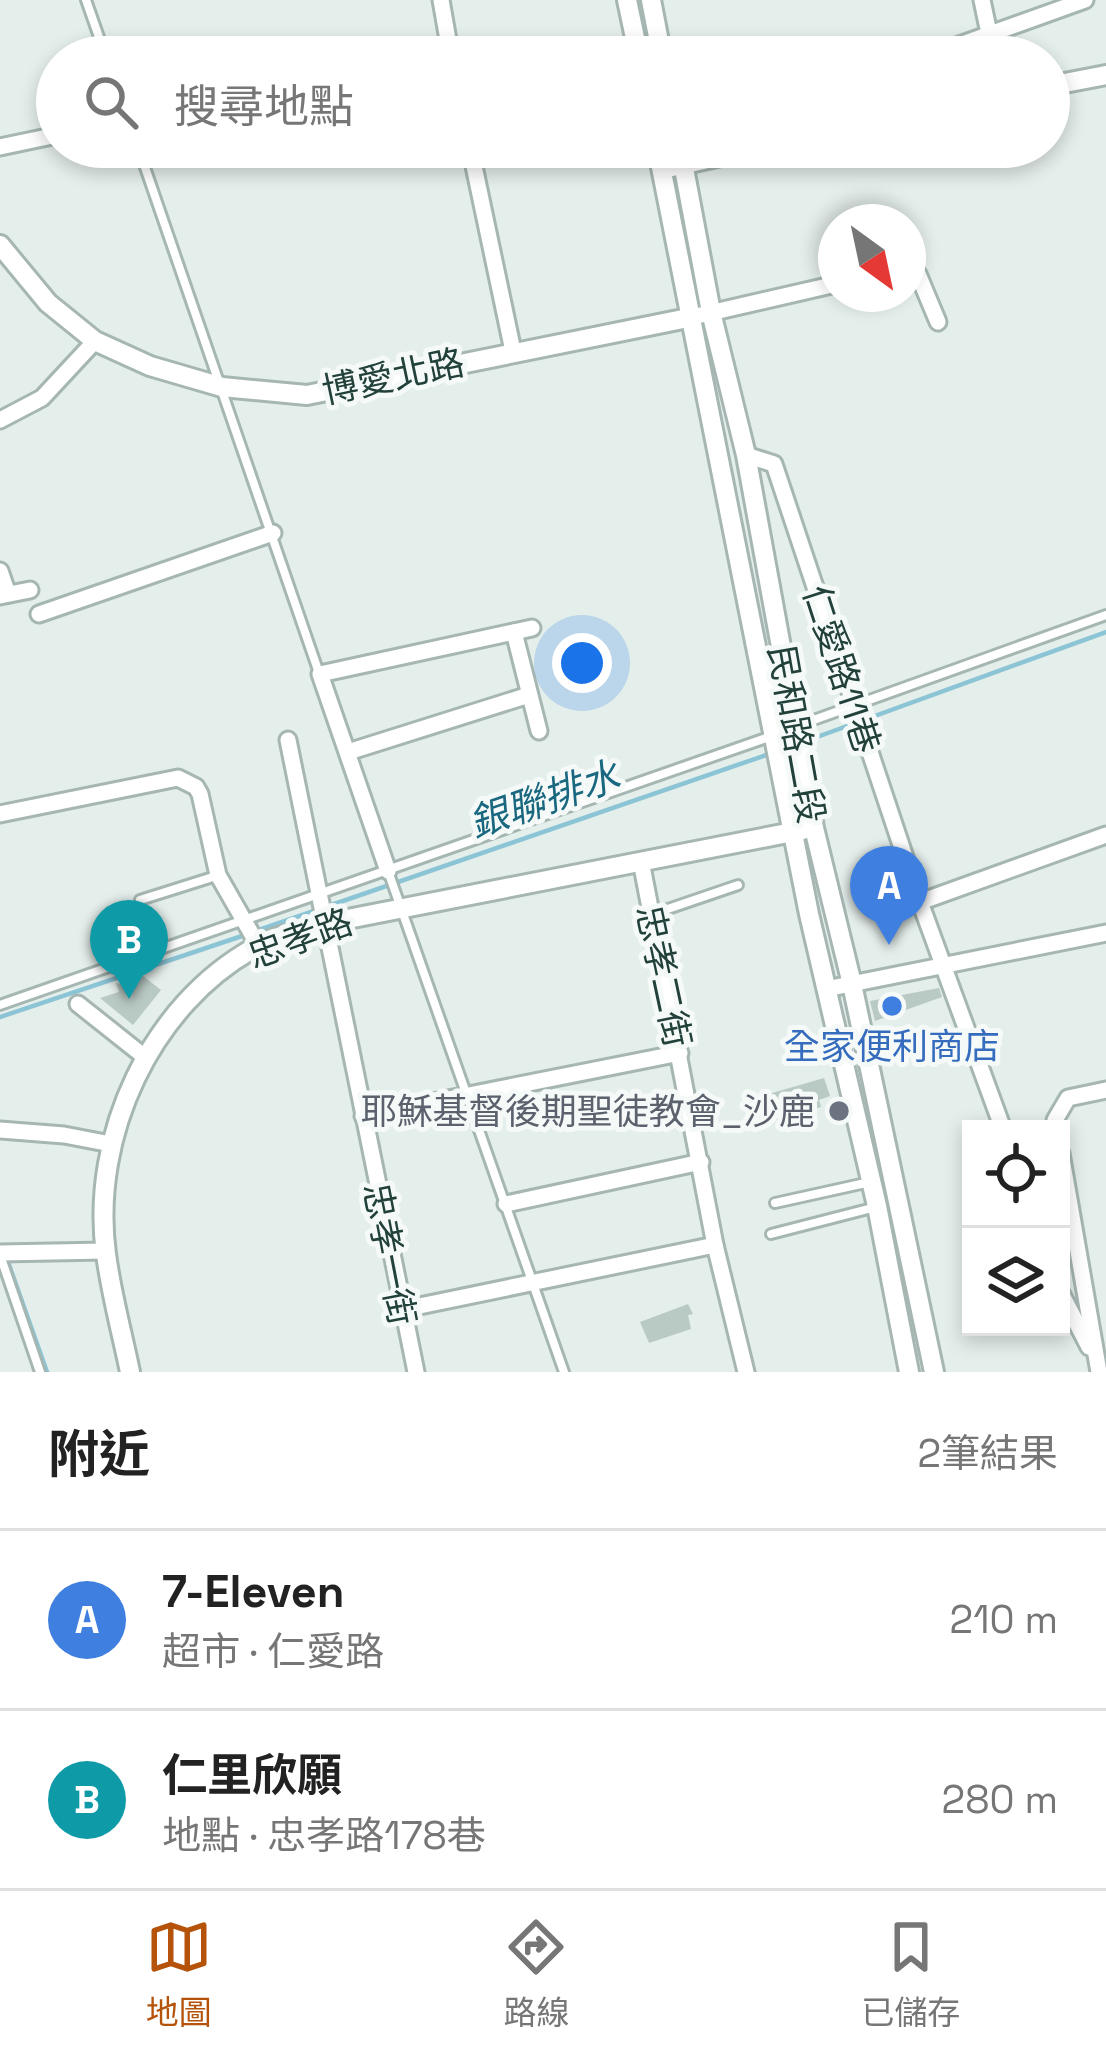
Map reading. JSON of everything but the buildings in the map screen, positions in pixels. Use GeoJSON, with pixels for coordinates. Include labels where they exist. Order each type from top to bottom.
{"type":"FeatureCollection","features":[{"type":"Feature","properties":{"kind":"street"},"geometry":{"type":"LineString","coordinates":[[441,0],[447,36]]}},
{"type":"Feature","properties":{"kind":"street"},"geometry":{"type":"LineString","coordinates":[[627,0],[635,36]]}},
{"type":"Feature","properties":{"kind":"street"},"geometry":{"type":"LineString","coordinates":[[650,0],[658,36]]}},
{"type":"Feature","properties":{"kind":"street"},"geometry":{"type":"LineString","coordinates":[[982,0],[990,36]]}},
{"type":"Feature","properties":{"kind":"street"},"geometry":{"type":"LineString","coordinates":[[981,36],[1085,0]]}},
{"type":"Feature","properties":{"kind":"street"},"geometry":{"type":"LineString","coordinates":[[1070,82],[1106,76]]}},
{"type":"Feature","properties":{"kind":"street"},"geometry":{"type":"LineString","coordinates":[[0,147],[36,139]]}},
{"type":"Feature","properties":{"kind":"street"},"geometry":{"type":"LineString","coordinates":[[474,168],[513,351]]}},
{"type":"Feature","properties":{"kind":"street","name":"民和路二段"},"geometry":{"type":"LineString","coordinates":[[684,168],[711,312],[746,455],[814,828],[934,1372]]}},
{"type":"Feature","properties":{"kind":"street","name":"民和路二段"},"geometry":{"type":"LineString","coordinates":[[662,169],[793,832],[878,1207],[909,1372]]}},
{"type":"Feature","properties":{"kind":"street","name":"博愛北路"},"geometry":{"type":"LineString","coordinates":[[0,245],[48,303],[95,341],[150,366],[222,388],[307,395],[688,318]]}},
{"type":"Feature","properties":{"kind":"street"},"geometry":{"type":"LineString","coordinates":[[688,318],[818,288]]}},
{"type":"Feature","properties":{"kind":"street"},"geometry":{"type":"LineString","coordinates":[[926,292],[938,322]]}},
{"type":"Feature","properties":{"kind":"street"},"geometry":{"type":"LineString","coordinates":[[0,420],[42,398],[95,341]]}},
{"type":"Feature","properties":{"kind":"street","name":"仁愛路11巷"},"geometry":{"type":"LineString","coordinates":[[746,455],[774,464],[920,902],[1000,1120]]}},
{"type":"Feature","properties":{"kind":"street"},"geometry":{"type":"LineString","coordinates":[[39,614],[273,533]]}},
{"type":"Feature","properties":{"kind":"street"},"geometry":{"type":"LineString","coordinates":[[0,571],[4,595],[30,590]]}},
{"type":"Feature","properties":{"kind":"street"},"geometry":{"type":"LineString","coordinates":[[743,574],[768,572]]}},
{"type":"Feature","properties":{"kind":"street"},"geometry":{"type":"LineString","coordinates":[[388,872],[320,674],[532,628]]}},
{"type":"Feature","properties":{"kind":"street"},"geometry":{"type":"LineString","coordinates":[[514,632],[539,730]]}},
{"type":"Feature","properties":{"kind":"street"},"geometry":{"type":"LineString","coordinates":[[348,752],[530,695]]}},
{"type":"Feature","properties":{"kind":"street","name":"忠孝一街"},"geometry":{"type":"LineString","coordinates":[[288,740],[416,1372]]}},
{"type":"Feature","properties":{"kind":"street"},"geometry":{"type":"LineString","coordinates":[[0,814],[178,778],[196,787],[218,875],[259,945]]}},
{"type":"Feature","properties":{"kind":"street","name":"忠孝路"},"geometry":{"type":"LineString","coordinates":[[130,1372],[105,1251],[111,1144],[146,1058],[199,990],[259,945],[327,923],[814,828]]}},
{"type":"Feature","properties":{"kind":"street"},"geometry":{"type":"LineString","coordinates":[[920,902],[1106,835]]}},
{"type":"Feature","properties":{"kind":"street","name":"忠孝二街"},"geometry":{"type":"LineString","coordinates":[[641,861],[716,1245],[746,1372]]}},
{"type":"Feature","properties":{"kind":"street"},"geometry":{"type":"LineString","coordinates":[[826,989],[1106,933]]}},
{"type":"Feature","properties":{"kind":"street"},"geometry":{"type":"LineString","coordinates":[[78,1004],[146,1058]]}},
{"type":"Feature","properties":{"kind":"street"},"geometry":{"type":"LineString","coordinates":[[363,1117],[680,1053]]}},
{"type":"Feature","properties":{"kind":"street"},"geometry":{"type":"LineString","coordinates":[[1058,1120],[1068,1098],[1106,1090]]}},
{"type":"Feature","properties":{"kind":"street"},"geometry":{"type":"LineString","coordinates":[[0,1130],[111,1144]]}},
{"type":"Feature","properties":{"kind":"street"},"geometry":{"type":"LineString","coordinates":[[506,1204],[701,1162]]}},
{"type":"Feature","properties":{"kind":"street"},"geometry":{"type":"LineString","coordinates":[[1070,1201],[1101,1365]]}},
{"type":"Feature","properties":{"kind":"street"},"geometry":{"type":"LineString","coordinates":[[400,1310],[716,1245]]}},
{"type":"Feature","properties":{"kind":"street"},"geometry":{"type":"LineString","coordinates":[[0,1254],[105,1251]]}},
{"type":"Feature","properties":{"kind":"street"},"geometry":{"type":"LineString","coordinates":[[1070,1309],[1101,1365]]}},
{"type":"Feature","properties":{"kind":"lane"},"geometry":{"type":"LineString","coordinates":[[86,0],[99,36]]}},
{"type":"Feature","properties":{"kind":"lane"},"geometry":{"type":"LineString","coordinates":[[145,168],[320,674]]}},
{"type":"Feature","properties":{"kind":"lane"},"geometry":{"type":"LineString","coordinates":[[0,1005],[388,872],[1106,615]]}},
{"type":"Feature","properties":{"kind":"lane"},"geometry":{"type":"LineString","coordinates":[[388,872],[564,1372]]}},
{"type":"Feature","properties":{"kind":"lane"},"geometry":{"type":"LineString","coordinates":[[140,900],[218,875]]}},
{"type":"Feature","properties":{"kind":"lane"},"geometry":{"type":"LineString","coordinates":[[652,915],[737,885]]}},
{"type":"Feature","properties":{"kind":"lane"},"geometry":{"type":"LineString","coordinates":[[775,1203],[872,1181]]}},
{"type":"Feature","properties":{"kind":"lane"},"geometry":{"type":"LineString","coordinates":[[771,1234],[878,1207]]}},
{"type":"Feature","properties":{"kind":"lane"},"geometry":{"type":"LineString","coordinates":[[0,1254],[40,1372]]}},
{"type":"Feature","properties":{"kind":"waterway","name":"銀聯排水"},"geometry":{"type":"LineString","coordinates":[[806,741],[1106,632]]}},
{"type":"Feature","properties":{"kind":"waterway","name":"銀聯排水"},"geometry":{"type":"LineString","coordinates":[[256,931],[772,753]]}},
{"type":"Feature","properties":{"kind":"waterway","name":"銀聯排水"},"geometry":{"type":"LineString","coordinates":[[0,1017],[245,935]]}},
{"type":"Feature","properties":{"kind":"waterway"},"geometry":{"type":"LineString","coordinates":[[7,1259],[47,1372]]}},
{"type":"Feature","properties":{"kind":"place","name":"7-Eleven"},"geometry":{"type":"Point","coordinates":[889,945]}},
{"type":"Feature","properties":{"kind":"place","name":"仁里欣願"},"geometry":{"type":"Point","coordinates":[129,999]}},
{"type":"Feature","properties":{"kind":"place","name":"全家便利商店"},"geometry":{"type":"Point","coordinates":[892,1006]}},
{"type":"Feature","properties":{"kind":"place","name":"耶穌基督後期聖徒教會_沙鹿"},"geometry":{"type":"Point","coordinates":[839,1111]}}]}
